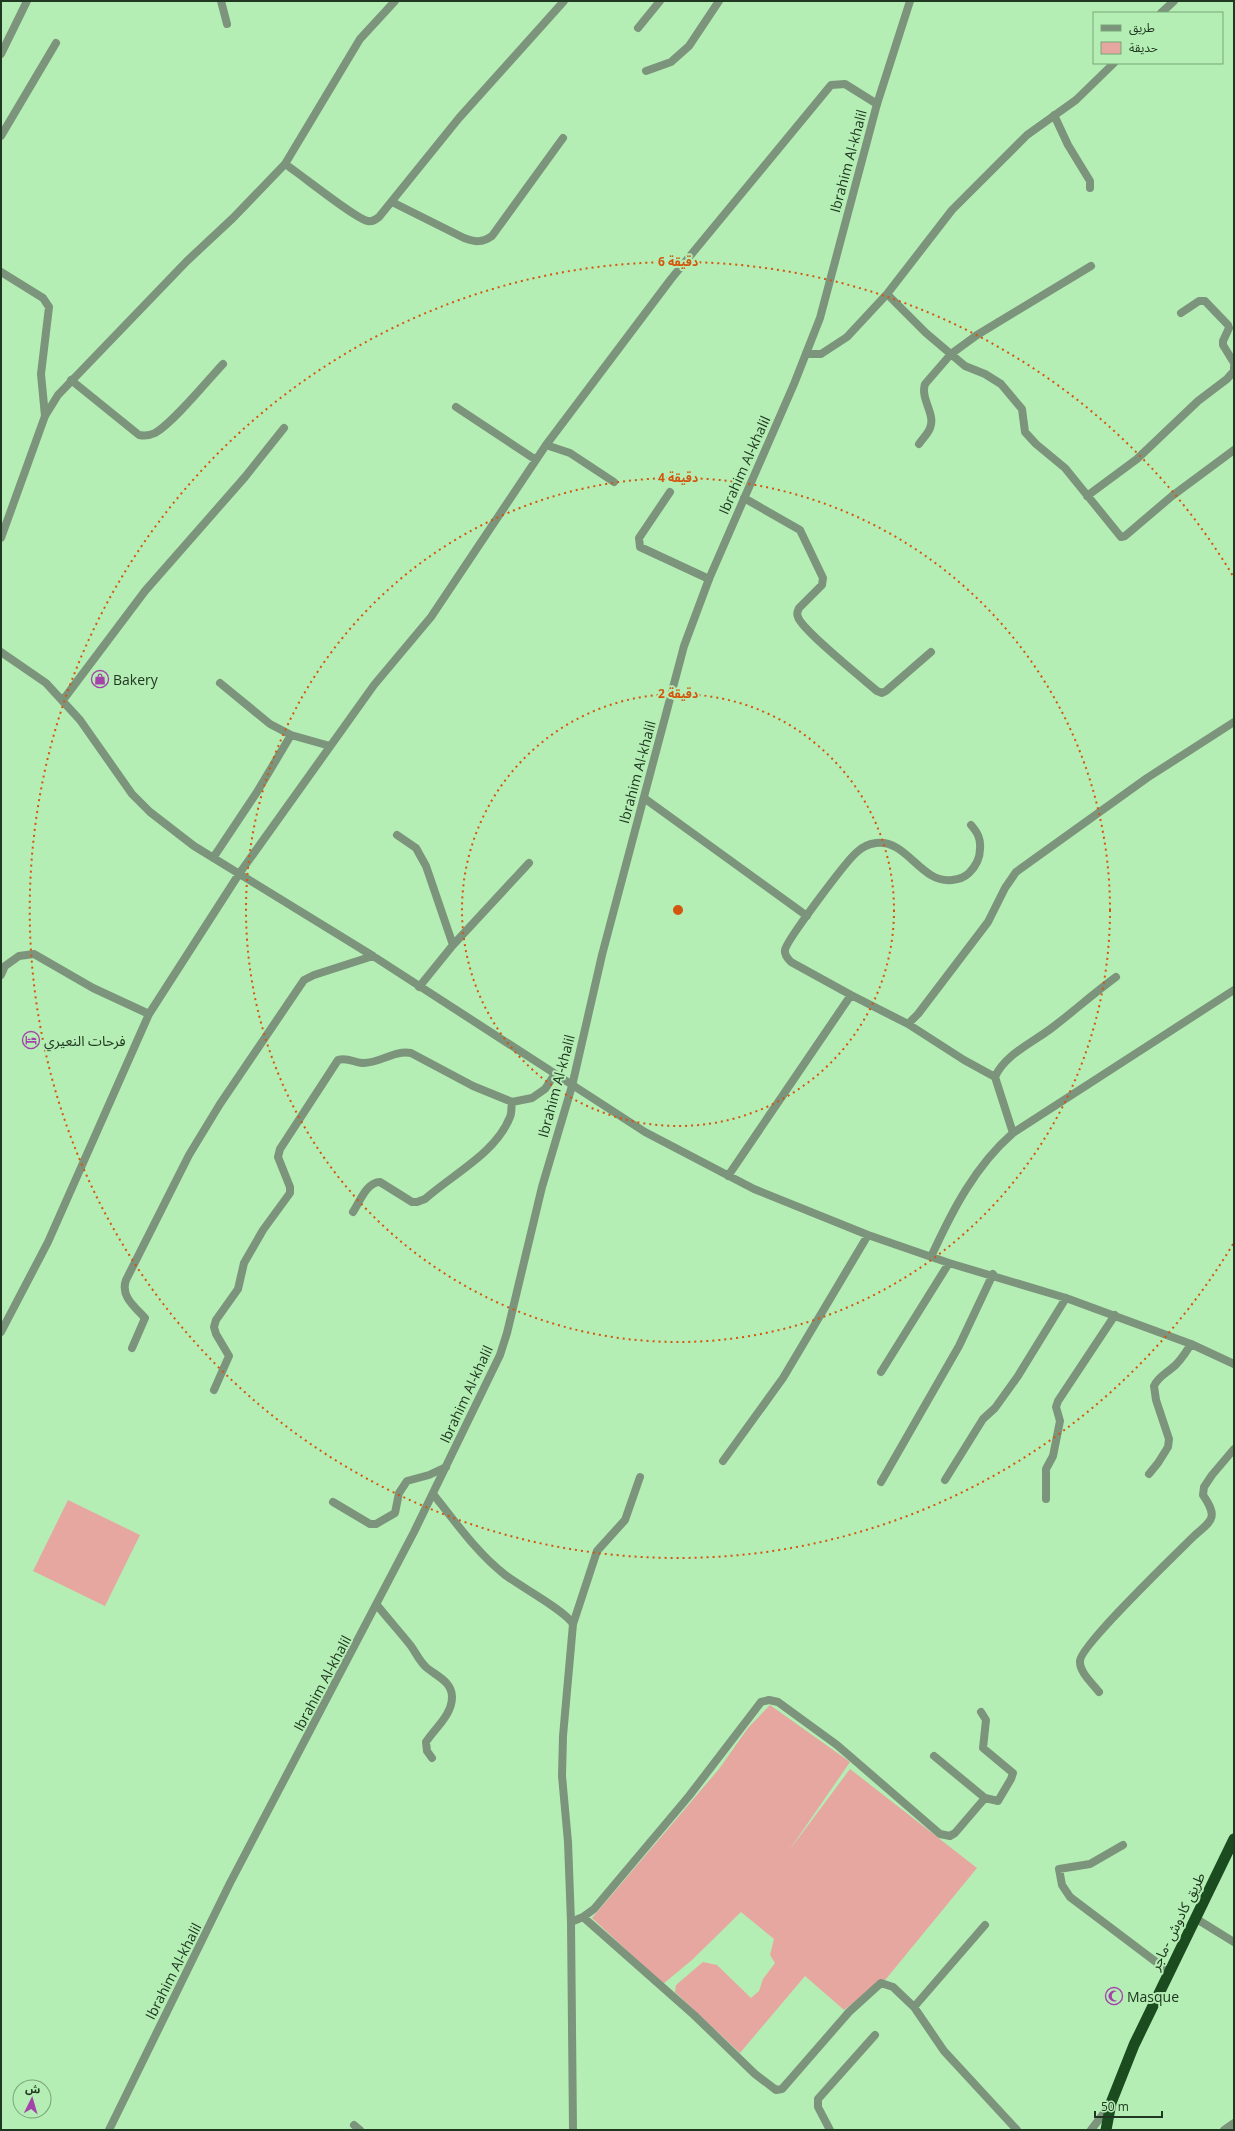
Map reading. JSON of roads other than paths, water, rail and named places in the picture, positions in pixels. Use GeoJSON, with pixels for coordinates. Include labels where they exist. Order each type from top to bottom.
{"type":"FeatureCollection","features":[{"type":"Feature","properties":{"kind":"highway","name":"طريق كادوش -ماجر"},"geometry":{"type":"LineString","coordinates":[[1106,2130],[1111,2103],[1134,2045],[1168,1971],[1234,1839]]}},
{"type":"Feature","properties":{"kind":"street"},"geometry":{"type":"LineString","coordinates":[[1,54],[27,1]]}},
{"type":"Feature","properties":{"kind":"street"},"geometry":{"type":"LineString","coordinates":[[221,1],[227,24]]}},
{"type":"Feature","properties":{"kind":"street"},"geometry":{"type":"LineString","coordinates":[[1,538],[45,416],[58,395],[187,261],[233,218],[285,164],[360,39],[396,1]]}},
{"type":"Feature","properties":{"kind":"street"},"geometry":{"type":"LineString","coordinates":[[285,164],[366,221],[374,221],[392,202],[459,118],[564,1]]}},
{"type":"Feature","properties":{"kind":"street"},"geometry":{"type":"LineString","coordinates":[[638,28],[660,1]]}},
{"type":"Feature","properties":{"kind":"street"},"geometry":{"type":"LineString","coordinates":[[646,71],[671,62],[689,46],[719,1]]}},
{"type":"Feature","properties":{"kind":"street","name":"Ibrahim Al-khalil"},"geometry":{"type":"LineString","coordinates":[[109,2130],[230,1883],[377,1605],[433,1494],[489,1380],[507,1334],[542,1187],[572,1086],[602,955],[684,646],[709,578],[806,354],[820,318],[877,104],[910,1]]}},
{"type":"Feature","properties":{"kind":"street"},"geometry":{"type":"LineString","coordinates":[[1162,12],[1174,1]]}},
{"type":"Feature","properties":{"kind":"street"},"geometry":{"type":"LineString","coordinates":[[1,136],[56,43]]}},
{"type":"Feature","properties":{"kind":"street"},"geometry":{"type":"LineString","coordinates":[[806,354],[821,354],[847,337],[887,294],[952,210],[1027,135],[1076,100],[1113,64]]}},
{"type":"Feature","properties":{"kind":"street"},"geometry":{"type":"LineString","coordinates":[[1,1332],[48,1242],[149,1014],[239,874],[330,746],[374,685],[431,617],[546,445],[671,279],[831,85],[845,84],[877,104]]}},
{"type":"Feature","properties":{"kind":"street"},"geometry":{"type":"LineString","coordinates":[[1054,115],[1068,145],[1090,181],[1090,188]]}},
{"type":"Feature","properties":{"kind":"street"},"geometry":{"type":"LineString","coordinates":[[392,202],[464,238],[476,242],[485,241],[492,236],[563,138]]}},
{"type":"Feature","properties":{"kind":"street"},"geometry":{"type":"LineString","coordinates":[[919,444],[931,428],[931,418],[924,399],[923,390],[925,384],[951,354],[977,335],[1091,266]]}},
{"type":"Feature","properties":{"kind":"street"},"geometry":{"type":"LineString","coordinates":[[1,272],[44,298],[49,307],[41,374],[45,416]]}},
{"type":"Feature","properties":{"kind":"street"},"geometry":{"type":"LineString","coordinates":[[887,294],[926,332],[965,366],[985,374],[1001,384],[1022,409],[1025,432],[1036,444],[1065,468],[1118,536],[1125,536],[1172,496],[1234,450]]}},
{"type":"Feature","properties":{"kind":"street"},"geometry":{"type":"LineString","coordinates":[[1182,313],[1199,301],[1205,301],[1228,325],[1229,328],[1223,341],[1223,345],[1234,363]]}},
{"type":"Feature","properties":{"kind":"street"},"geometry":{"type":"LineString","coordinates":[[71,380],[140,435],[146,436],[156,433],[223,364]]}},
{"type":"Feature","properties":{"kind":"street"},"geometry":{"type":"LineString","coordinates":[[1087,496],[1137,459],[1198,401],[1227,379],[1234,371],[1234,367]]}},
{"type":"Feature","properties":{"kind":"street"},"geometry":{"type":"LineString","coordinates":[[456,407],[536,460]]}},
{"type":"Feature","properties":{"kind":"street"},"geometry":{"type":"LineString","coordinates":[[63,700],[145,591],[245,477],[284,428]]}},
{"type":"Feature","properties":{"kind":"street"},"geometry":{"type":"LineString","coordinates":[[546,445],[570,453],[614,482]]}},
{"type":"Feature","properties":{"kind":"street"},"geometry":{"type":"LineString","coordinates":[[670,492],[639,538],[640,547],[709,578]]}},
{"type":"Feature","properties":{"kind":"street"},"geometry":{"type":"LineString","coordinates":[[744,498],[796,527],[804,536],[823,578],[822,584],[818,590],[799,608],[797,613],[798,618],[817,639],[877,691],[882,693],[886,691],[931,652]]}},
{"type":"Feature","properties":{"kind":"street"},"geometry":{"type":"LineString","coordinates":[[1,652],[46,683],[63,700],[132,794],[150,812],[194,846],[373,956],[645,1132],[754,1189],[868,1235],[931,1257],[993,1274],[1115,1315],[1191,1344],[1234,1364]]}},
{"type":"Feature","properties":{"kind":"street"},"geometry":{"type":"LineString","coordinates":[[220,683],[270,724],[291,735],[330,746]]}},
{"type":"Feature","properties":{"kind":"street"},"geometry":{"type":"LineString","coordinates":[[908,1024],[918,1014],[988,922],[1005,888],[1016,872],[1146,778],[1234,722]]}},
{"type":"Feature","properties":{"kind":"street"},"geometry":{"type":"LineString","coordinates":[[213,858],[257,792],[291,735]]}},
{"type":"Feature","properties":{"kind":"street"},"geometry":{"type":"LineString","coordinates":[[644,798],[807,916]]}},
{"type":"Feature","properties":{"kind":"street"},"geometry":{"type":"LineString","coordinates":[[971,825],[979,834],[980,850],[974,869],[965,877],[946,881],[933,878],[909,857],[889,844],[876,843],[862,847],[837,873],[789,940],[785,950],[786,958],[851,995],[908,1024],[964,1060],[995,1077]]}},
{"type":"Feature","properties":{"kind":"street"},"geometry":{"type":"LineString","coordinates":[[397,835],[416,848],[426,866],[453,945]]}},
{"type":"Feature","properties":{"kind":"street"},"geometry":{"type":"LineString","coordinates":[[419,986],[453,945],[529,863]]}},
{"type":"Feature","properties":{"kind":"street"},"geometry":{"type":"LineString","coordinates":[[1,975],[5,966],[18,956],[34,954],[93,988],[149,1014]]}},
{"type":"Feature","properties":{"kind":"street"},"geometry":{"type":"LineString","coordinates":[[132,1348],[145,1318],[125,1295],[123,1287],[189,1155],[220,1104],[304,980],[314,975],[373,956]]}},
{"type":"Feature","properties":{"kind":"street"},"geometry":{"type":"LineString","coordinates":[[1013,1133],[995,1077],[998,1070],[1010,1057],[1052,1028],[1116,977]]}},
{"type":"Feature","properties":{"kind":"street"},"geometry":{"type":"LineString","coordinates":[[931,1257],[946,1224],[975,1175],[998,1147],[1013,1133],[1234,990]]}},
{"type":"Feature","properties":{"kind":"street"},"geometry":{"type":"LineString","coordinates":[[728,1176],[851,995]]}},
{"type":"Feature","properties":{"kind":"street"},"geometry":{"type":"LineString","coordinates":[[214,1390],[229,1356],[216,1334],[214,1327],[216,1320],[238,1289],[244,1263],[263,1230],[290,1193],[290,1187],[278,1157],[280,1150],[338,1060],[344,1058],[363,1063],[402,1052],[411,1054],[473,1086],[512,1102],[532,1098],[545,1089],[555,1074]]}},
{"type":"Feature","properties":{"kind":"street"},"geometry":{"type":"LineString","coordinates":[[353,1212],[370,1185],[375,1182],[380,1182],[412,1202],[425,1199],[474,1160],[487,1152],[511,1116],[512,1102]]}},
{"type":"Feature","properties":{"kind":"street"},"geometry":{"type":"LineString","coordinates":[[723,1461],[782,1378],[868,1235]]}},
{"type":"Feature","properties":{"kind":"street"},"geometry":{"type":"LineString","coordinates":[[881,1372],[950,1263]]}},
{"type":"Feature","properties":{"kind":"street"},"geometry":{"type":"LineString","coordinates":[[881,1482],[960,1346],[993,1274]]}},
{"type":"Feature","properties":{"kind":"street"},"geometry":{"type":"LineString","coordinates":[[945,1480],[983,1419],[995,1408],[1018,1376],[1066,1298]]}},
{"type":"Feature","properties":{"kind":"street"},"geometry":{"type":"LineString","coordinates":[[1046,1499],[1046,1469],[1053,1456],[1060,1421],[1056,1407],[1058,1401],[1115,1315]]}},
{"type":"Feature","properties":{"kind":"street"},"geometry":{"type":"LineString","coordinates":[[1149,1474],[1168,1447],[1169,1439],[1156,1400],[1154,1386],[1161,1376],[1171,1369],[1183,1356],[1191,1344]]}},
{"type":"Feature","properties":{"kind":"street"},"geometry":{"type":"LineString","coordinates":[[1099,1692],[1083,1671],[1080,1662],[1082,1654],[1104,1628],[1194,1536],[1209,1523],[1213,1511],[1203,1495],[1204,1487],[1234,1449]]}},
{"type":"Feature","properties":{"kind":"street"},"geometry":{"type":"LineString","coordinates":[[333,1502],[370,1524],[376,1524],[395,1513],[399,1493],[407,1481],[429,1475],[446,1466]]}},
{"type":"Feature","properties":{"kind":"street"},"geometry":{"type":"LineString","coordinates":[[573,2130],[571,1922],[568,1842],[562,1776],[563,1736],[573,1624],[595,1555],[626,1520],[640,1477]]}},
{"type":"Feature","properties":{"kind":"street"},"geometry":{"type":"LineString","coordinates":[[433,1494],[470,1540],[503,1574],[561,1612],[573,1624]]}},
{"type":"Feature","properties":{"kind":"street"},"geometry":{"type":"LineString","coordinates":[[377,1605],[412,1647],[426,1667],[445,1681],[450,1688],[452,1697],[451,1706],[446,1716],[426,1742],[427,1751],[432,1758]]}},
{"type":"Feature","properties":{"kind":"street"},"geometry":{"type":"LineString","coordinates":[[571,1922],[583,1918],[594,1909],[689,1796],[758,1706],[765,1701],[774,1700],[778,1702],[837,1745],[913,1811],[945,1836],[955,1833],[986,1798]]}},
{"type":"Feature","properties":{"kind":"street"},"geometry":{"type":"LineString","coordinates":[[934,1756],[986,1798],[998,1801],[1013,1773],[983,1748],[986,1720],[981,1712]]}},
{"type":"Feature","properties":{"kind":"street"},"geometry":{"type":"LineString","coordinates":[[1123,1845],[1090,1864],[1059,1869],[1062,1885],[1070,1897],[1168,1971]]}},
{"type":"Feature","properties":{"kind":"street"},"geometry":{"type":"LineString","coordinates":[[583,1918],[694,2015],[755,2074],[776,2090],[782,2089],[849,2012],[881,1983],[893,1988],[914,2007],[944,2051],[1017,2130]]}},
{"type":"Feature","properties":{"kind":"street"},"geometry":{"type":"LineString","coordinates":[[1195,1918],[1234,1942]]}},
{"type":"Feature","properties":{"kind":"street"},"geometry":{"type":"LineString","coordinates":[[914,2007],[985,1925]]}},
{"type":"Feature","properties":{"kind":"street"},"geometry":{"type":"LineString","coordinates":[[830,2130],[818,2107],[818,2099],[875,2035]]}},
{"type":"Feature","properties":{"kind":"street"},"geometry":{"type":"LineString","coordinates":[[1090,2130],[1111,2103]]}},
{"type":"Feature","properties":{"kind":"street"},"geometry":{"type":"LineString","coordinates":[[1224,2130],[1234,2123]]}},
{"type":"Feature","properties":{"kind":"place","name":"Bakery"},"geometry":{"type":"Point","coordinates":[100,679]}},
{"type":"Feature","properties":{"kind":"place","name":"فرحات النعيري"},"geometry":{"type":"Point","coordinates":[31,1040]}},
{"type":"Feature","properties":{"kind":"place","name":"Masque"},"geometry":{"type":"Point","coordinates":[1114,1996]}}]}
